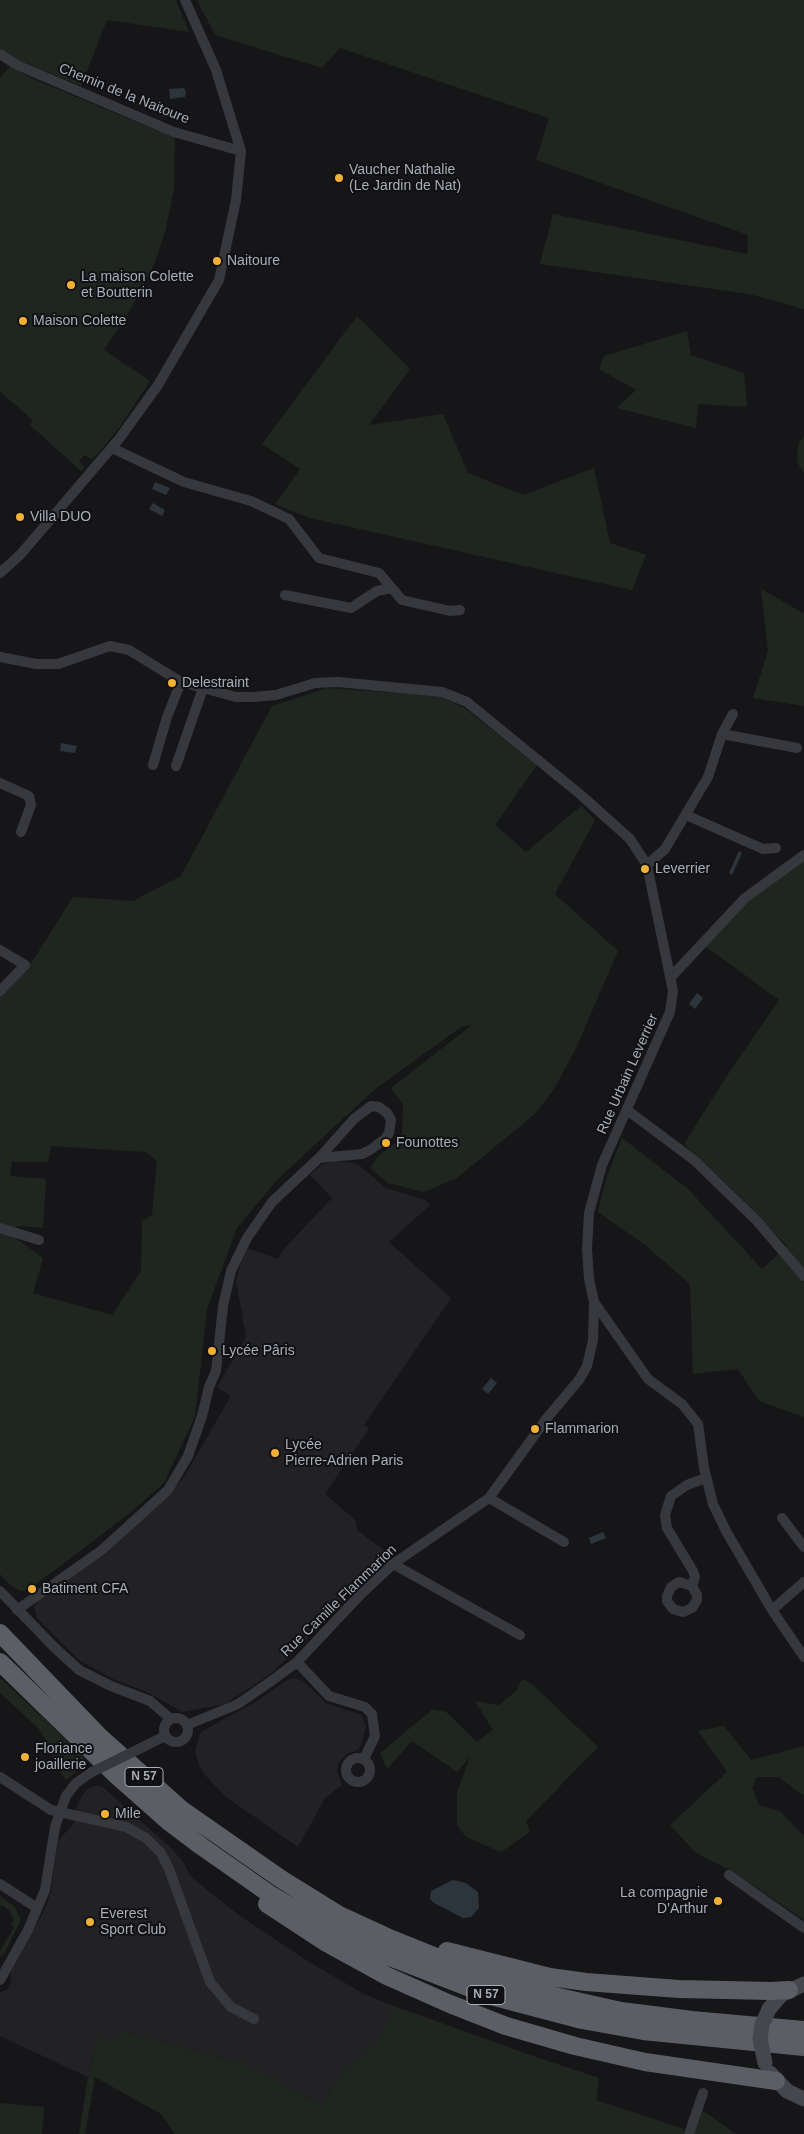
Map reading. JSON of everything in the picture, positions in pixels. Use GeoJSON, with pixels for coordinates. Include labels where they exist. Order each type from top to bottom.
{"type":"FeatureCollection","features":[{"type":"Feature","properties":{"kind":"highway","name":"N 57"},"geometry":{"type":"LineString","coordinates":[[0,1633],[100,1737],[182,1810],[231,1846],[339,1915],[486,1977],[550,1995],[639,2013],[692,2020],[804,2030]]}},
{"type":"Feature","properties":{"kind":"highway","name":"N 57"},"geometry":{"type":"LineString","coordinates":[[0,1662],[116,1775],[168,1821],[271,1894],[352,1939],[418,1970],[491,1996],[582,2020],[643,2031],[804,2047]]}},
{"type":"Feature","properties":{"kind":"highway"},"geometry":{"type":"LineString","coordinates":[[201,1846],[246,1890],[293,1922],[352,1958],[450,2004],[506,2026],[610,2055],[776,2081]]}},
{"type":"Feature","properties":{"kind":"highway"},"geometry":{"type":"LineString","coordinates":[[309,1897],[447,1951],[550,1977],[629,1986],[770,1991],[796,1987]]}},
{"type":"Feature","properties":{"kind":"main road"},"geometry":{"type":"LineString","coordinates":[[796,1987],[775,2000],[762,2025],[760,2039],[765,2063],[776,2081],[787,2091],[804,2099]]}},
{"type":"Feature","properties":{"kind":"street"},"geometry":{"type":"LineString","coordinates":[[0,572],[20,555],[112,448],[158,385],[219,280],[236,200],[241,151],[216,70],[185,0]]}},
{"type":"Feature","properties":{"kind":"street","name":"Chemin de la Naitoure"},"geometry":{"type":"LineString","coordinates":[[0,54],[17,65],[174,132],[241,151]]}},
{"type":"Feature","properties":{"kind":"street"},"geometry":{"type":"LineString","coordinates":[[112,448],[184,482],[251,501],[289,518],[318,558],[379,573],[402,600],[450,611],[460,610]]}},
{"type":"Feature","properties":{"kind":"street"},"geometry":{"type":"LineString","coordinates":[[285,596],[351,608],[377,591],[391,588]]}},
{"type":"Feature","properties":{"kind":"street","name":"Rue Urbain Leverrier"},"geometry":{"type":"LineString","coordinates":[[0,657],[36,664],[58,664],[110,646],[129,650],[181,682],[236,697],[253,698],[276,694],[315,683],[338,682],[442,692],[467,702],[581,794],[630,839],[647,865],[673,991],[670,1012],[602,1165],[590,1213],[587,1249],[589,1278],[594,1302],[648,1379],[682,1404],[698,1424],[706,1478],[713,1504],[726,1531],[772,1610],[804,1657]]}},
{"type":"Feature","properties":{"kind":"street"},"geometry":{"type":"LineString","coordinates":[[153,765],[167,717],[181,682]]}},
{"type":"Feature","properties":{"kind":"street"},"geometry":{"type":"LineString","coordinates":[[176,766],[203,688]]}},
{"type":"Feature","properties":{"kind":"street"},"geometry":{"type":"LineString","coordinates":[[647,865],[666,849],[708,777],[722,734],[734,714]]}},
{"type":"Feature","properties":{"kind":"street"},"geometry":{"type":"LineString","coordinates":[[722,734],[797,748]]}},
{"type":"Feature","properties":{"kind":"street"},"geometry":{"type":"LineString","coordinates":[[0,783],[29,796],[31,804],[21,832]]}},
{"type":"Feature","properties":{"kind":"street"},"geometry":{"type":"LineString","coordinates":[[686,815],[763,849],[776,848]]}},
{"type":"Feature","properties":{"kind":"street"},"geometry":{"type":"LineString","coordinates":[[671,977],[745,898],[804,855]]}},
{"type":"Feature","properties":{"kind":"street"},"geometry":{"type":"LineString","coordinates":[[0,950],[25,965],[0,991]]}},
{"type":"Feature","properties":{"kind":"street"},"geometry":{"type":"LineString","coordinates":[[17,1610],[102,1550],[168,1490],[188,1456],[202,1416],[209,1387],[216,1371],[224,1306],[231,1271],[247,1238],[272,1202],[319,1158],[354,1119],[368,1108],[379,1107],[387,1113],[391,1120],[389,1133],[385,1139],[370,1150],[362,1154],[319,1158]]}},
{"type":"Feature","properties":{"kind":"street"},"geometry":{"type":"LineString","coordinates":[[627,1110],[700,1165],[757,1221],[804,1276]]}},
{"type":"Feature","properties":{"kind":"street"},"geometry":{"type":"LineString","coordinates":[[0,1228],[39,1240]]}},
{"type":"Feature","properties":{"kind":"street","name":"Rue Camille Flammarion"},"geometry":{"type":"LineString","coordinates":[[187,1725],[238,1704],[297,1662],[361,1594],[393,1564],[490,1498],[547,1418],[579,1380],[587,1366],[592,1340],[594,1302]]}},
{"type":"Feature","properties":{"kind":"street"},"geometry":{"type":"LineString","coordinates":[[692,1586],[695,1577],[693,1571],[667,1528],[665,1515],[671,1496],[687,1485],[706,1478]]}},
{"type":"Feature","properties":{"kind":"street"},"geometry":{"type":"LineString","coordinates":[[490,1498],[564,1542]]}},
{"type":"Feature","properties":{"kind":"street"},"geometry":{"type":"LineString","coordinates":[[782,1518],[801,1536],[804,1547]]}},
{"type":"Feature","properties":{"kind":"street"},"geometry":{"type":"LineString","coordinates":[[393,1564],[520,1636]]}},
{"type":"Feature","properties":{"kind":"street"},"geometry":{"type":"LineString","coordinates":[[772,1610],[804,1582]]}},
{"type":"Feature","properties":{"kind":"street"},"geometry":{"type":"LineString","coordinates":[[0,1592],[79,1670],[111,1686],[150,1701],[171,1719],[182,1720],[187,1725],[187,1736],[182,1741],[174,1743],[165,1736]]}},
{"type":"Feature","properties":{"kind":"street"},"geometry":{"type":"LineString","coordinates":[[297,1662],[329,1696],[365,1707],[372,1714],[375,1736],[364,1760]]}},
{"type":"Feature","properties":{"kind":"street"},"geometry":{"type":"LineString","coordinates":[[165,1736],[165,1724],[171,1719]]}},
{"type":"Feature","properties":{"kind":"street"},"geometry":{"type":"LineString","coordinates":[[0,1980],[28,1930],[45,1890],[59,1813],[69,1790],[92,1772],[165,1736]]}},
{"type":"Feature","properties":{"kind":"street"},"geometry":{"type":"LineString","coordinates":[[0,1777],[32,1799],[59,1813],[96,1819],[126,1827],[146,1838],[161,1852],[169,1868],[210,1982],[231,2007],[254,2020]]}},
{"type":"Feature","properties":{"kind":"street"},"geometry":{"type":"LineString","coordinates":[[729,1875],[804,1928]]}},
{"type":"Feature","properties":{"kind":"street"},"geometry":{"type":"LineString","coordinates":[[0,1884],[37,1908]]}},
{"type":"Feature","properties":{"kind":"street"},"geometry":{"type":"LineString","coordinates":[[689,2134],[703,2093]]}},
{"type":"Feature","properties":{"kind":"shaded area"},"geometry":{"type":"Polygon","coordinates":[[[0,0],[176,0],[189,32],[107,20],[81,86],[16,59],[0,48],[0,0]]]}},
{"type":"Feature","properties":{"kind":"shaded area"},"geometry":{"type":"Polygon","coordinates":[[[197,0],[804,0],[804,309],[749,294],[540,264],[553,214],[747,254],[748,235],[536,160],[549,118],[340,48],[322,68],[215,35],[197,0]]]}},
{"type":"Feature","properties":{"kind":"shaded area","name":"La maison Colette et Boutterin"},"geometry":{"type":"Polygon","coordinates":[[[10,66],[29,77],[141,124],[175,136],[174,189],[166,228],[155,262],[131,309],[104,350],[150,381],[119,428],[101,450],[92,459],[84,455],[79,461],[84,467],[81,471],[30,425],[33,420],[0,392],[0,78],[10,66]]]}},
{"type":"Feature","properties":{"kind":"shaded area"},"geometry":{"type":"Polygon","coordinates":[[[184,88],[186,92],[185,97],[170,99],[169,89],[184,88]]]}},
{"type":"Feature","properties":{"kind":"shaded area"},"geometry":{"type":"Polygon","coordinates":[[[357,316],[410,369],[369,425],[443,414],[468,473],[523,495],[594,468],[610,543],[646,555],[632,590],[310,518],[275,504],[300,469],[262,444],[357,316]]]}},
{"type":"Feature","properties":{"kind":"shaded area"},"geometry":{"type":"Polygon","coordinates":[[[687,331],[691,355],[744,373],[747,407],[698,404],[696,428],[617,408],[636,390],[599,369],[604,356],[687,331]]]}},
{"type":"Feature","properties":{"kind":"shaded area"},"geometry":{"type":"Polygon","coordinates":[[[804,436],[804,473],[797,462],[798,445],[804,436]]]}},
{"type":"Feature","properties":{"kind":"shaded area"},"geometry":{"type":"Polygon","coordinates":[[[155,482],[170,488],[166,495],[152,489],[155,482]]]}},
{"type":"Feature","properties":{"kind":"shaded area"},"geometry":{"type":"Polygon","coordinates":[[[153,503],[165,510],[162,516],[149,509],[153,503]]]}},
{"type":"Feature","properties":{"kind":"shaded area"},"geometry":{"type":"Polygon","coordinates":[[[761,589],[804,612],[804,706],[753,698],[768,651],[761,589]]]}},
{"type":"Feature","properties":{"kind":"shaded area"},"geometry":{"type":"Polygon","coordinates":[[[327,688],[439,696],[466,709],[537,765],[495,825],[526,852],[581,806],[595,820],[555,894],[618,951],[576,1048],[554,1089],[535,1114],[457,1178],[424,1192],[388,1183],[370,1168],[377,1157],[398,1141],[402,1133],[403,1104],[391,1088],[472,1025],[461,1027],[374,1090],[278,1179],[237,1228],[207,1309],[195,1416],[164,1483],[131,1512],[80,1551],[28,1590],[21,1591],[9,1584],[0,1574],[0,1230],[13,1236],[43,1258],[33,1293],[112,1315],[141,1271],[142,1221],[152,1215],[157,1161],[146,1152],[51,1146],[48,1162],[12,1162],[10,1176],[46,1179],[43,1228],[17,1226],[16,1229],[0,1225],[0,996],[32,962],[73,897],[133,901],[181,876],[272,706],[327,688]]]}},
{"type":"Feature","properties":{"kind":"shaded area"},"geometry":{"type":"Polygon","coordinates":[[[61,743],[77,746],[75,753],[60,751],[61,743]]]}},
{"type":"Feature","properties":{"kind":"shaded area"},"geometry":{"type":"Polygon","coordinates":[[[739,851],[742,853],[732,875],[729,873],[739,851]]]}},
{"type":"Feature","properties":{"kind":"shaded area"},"geometry":{"type":"Polygon","coordinates":[[[804,851],[804,1417],[759,1401],[738,1369],[693,1374],[690,1284],[645,1245],[598,1212],[606,1179],[622,1138],[687,1188],[762,1269],[787,1246],[736,1193],[684,1144],[724,1080],[779,1000],[701,943],[739,898],[781,865],[804,851]]]}},
{"type":"Feature","properties":{"kind":"shaded area"},"geometry":{"type":"Polygon","coordinates":[[[697,993],[703,998],[695,1009],[689,1004],[697,993]]]}},
{"type":"Feature","properties":{"kind":"shaded area","name":"Lycée Pierre-Adrien Paris"},"geometry":{"type":"Polygon","coordinates":[[[335,1161],[353,1163],[361,1167],[386,1188],[425,1200],[430,1205],[389,1242],[451,1298],[364,1425],[369,1429],[325,1494],[356,1521],[357,1530],[390,1555],[365,1576],[301,1645],[269,1675],[225,1704],[183,1712],[147,1692],[115,1680],[79,1660],[37,1618],[34,1607],[38,1601],[107,1553],[175,1488],[184,1477],[231,1396],[217,1387],[246,1337],[236,1281],[242,1260],[247,1250],[250,1249],[278,1259],[284,1249],[332,1198],[310,1175],[321,1165],[335,1161]]]}},
{"type":"Feature","properties":{"kind":"shaded area"},"geometry":{"type":"Polygon","coordinates":[[[491,1378],[497,1383],[488,1394],[482,1389],[491,1378]]]}},
{"type":"Feature","properties":{"kind":"shaded area"},"geometry":{"type":"Polygon","coordinates":[[[603,1532],[606,1538],[591,1544],[589,1538],[603,1532]]]}},
{"type":"Feature","properties":{"kind":"shaded area"},"geometry":{"type":"Polygon","coordinates":[[[0,1678],[88,1762],[66,1780],[58,1769],[46,1740],[38,1728],[0,1693],[0,1678]]]}},
{"type":"Feature","properties":{"kind":"shaded area"},"geometry":{"type":"Polygon","coordinates":[[[294,1678],[303,1681],[326,1703],[361,1715],[366,1726],[361,1746],[358,1750],[347,1754],[338,1763],[337,1771],[342,1785],[325,1798],[298,1847],[226,1797],[205,1775],[198,1763],[195,1750],[201,1732],[257,1701],[287,1680],[294,1678]]]}},
{"type":"Feature","properties":{"kind":"shaded area"},"geometry":{"type":"Polygon","coordinates":[[[522,1679],[532,1684],[598,1747],[526,1821],[530,1832],[501,1852],[466,1837],[457,1825],[457,1793],[470,1757],[457,1772],[412,1741],[387,1769],[380,1753],[433,1709],[446,1712],[477,1742],[493,1730],[475,1701],[499,1705],[516,1691],[522,1679]]]}},
{"type":"Feature","properties":{"kind":"shaded area"},"geometry":{"type":"Polygon","coordinates":[[[724,1726],[751,1760],[804,1746],[804,1796],[779,1777],[757,1777],[752,1787],[759,1805],[781,1812],[804,1836],[804,1920],[735,1873],[695,1852],[670,1825],[727,1772],[698,1731],[724,1726]]]}},
{"type":"Feature","properties":{"kind":"shaded area"},"geometry":{"type":"Polygon","coordinates":[[[95,1786],[104,1788],[173,1850],[183,1862],[191,1877],[240,1916],[309,1962],[362,1993],[394,2006],[378,2042],[342,2072],[322,2105],[246,2064],[121,2031],[115,2042],[98,2038],[88,2077],[0,2036],[0,1993],[8,1989],[12,1981],[10,1977],[11,1970],[45,1909],[51,1891],[58,1843],[72,1826],[79,1813],[76,1809],[82,1796],[87,1789],[95,1786]]]}},
{"type":"Feature","properties":{"kind":"shaded area"},"geometry":{"type":"Polygon","coordinates":[[[453,1880],[466,1883],[478,1892],[479,1908],[471,1917],[463,1918],[430,1899],[431,1891],[453,1880]]]}},
{"type":"Feature","properties":{"kind":"shaded area"},"geometry":{"type":"Polygon","coordinates":[[[0,1896],[15,1907],[21,1920],[4,1954],[0,1957],[0,1951],[14,1927],[11,1925],[14,1920],[9,1910],[2,1905],[0,1907],[0,1896]]]}},
{"type":"Feature","properties":{"kind":"shaded area"},"geometry":{"type":"Polygon","coordinates":[[[394,2006],[599,2078],[596,2100],[684,2129],[683,2134],[175,2134],[161,2114],[95,2077],[85,2134],[79,2134],[88,2077],[98,2038],[115,2042],[121,2031],[246,2064],[322,2105],[342,2072],[378,2042],[394,2006]]]}},
{"type":"Feature","properties":{"kind":"shaded area"},"geometry":{"type":"Polygon","coordinates":[[[0,2103],[44,2107],[42,2134],[0,2134],[0,2103]]]}},
{"type":"Feature","properties":{"kind":"shaded area"},"geometry":{"type":"Polygon","coordinates":[[[702,2110],[736,2134],[694,2134],[702,2110]]]}},
{"type":"Feature","properties":{"kind":"place","name":"Vaucher Nathalie (Le Jardin de Nat)"},"geometry":{"type":"Point","coordinates":[339,178]}},
{"type":"Feature","properties":{"kind":"place","name":"Naitoure"},"geometry":{"type":"Point","coordinates":[217,261]}},
{"type":"Feature","properties":{"kind":"place","name":"La maison Colette et Boutterin"},"geometry":{"type":"Point","coordinates":[71,285]}},
{"type":"Feature","properties":{"kind":"place","name":"Maison Colette"},"geometry":{"type":"Point","coordinates":[23,321]}},
{"type":"Feature","properties":{"kind":"place","name":"Villa DUO"},"geometry":{"type":"Point","coordinates":[20,517]}},
{"type":"Feature","properties":{"kind":"place","name":"Delestraint"},"geometry":{"type":"Point","coordinates":[172,683]}},
{"type":"Feature","properties":{"kind":"place","name":"Leverrier"},"geometry":{"type":"Point","coordinates":[645,869]}},
{"type":"Feature","properties":{"kind":"place","name":"Founottes"},"geometry":{"type":"Point","coordinates":[386,1143]}},
{"type":"Feature","properties":{"kind":"place","name":"Lycée Pâris"},"geometry":{"type":"Point","coordinates":[212,1351]}},
{"type":"Feature","properties":{"kind":"place","name":"Flammarion"},"geometry":{"type":"Point","coordinates":[535,1429]}},
{"type":"Feature","properties":{"kind":"place","name":"Lycée Pierre-Adrien Paris"},"geometry":{"type":"Point","coordinates":[275,1453]}},
{"type":"Feature","properties":{"kind":"place","name":"Batiment CFA"},"geometry":{"type":"Point","coordinates":[32,1589]}},
{"type":"Feature","properties":{"kind":"place","name":"Floriance joaillerie"},"geometry":{"type":"Point","coordinates":[25,1757]}},
{"type":"Feature","properties":{"kind":"place","name":"Mile"},"geometry":{"type":"Point","coordinates":[105,1814]}},
{"type":"Feature","properties":{"kind":"place","name":"La compagnie D'Arthur"},"geometry":{"type":"Point","coordinates":[718,1901]}},
{"type":"Feature","properties":{"kind":"place","name":"Everest Sport Club"},"geometry":{"type":"Point","coordinates":[90,1922]}}]}
